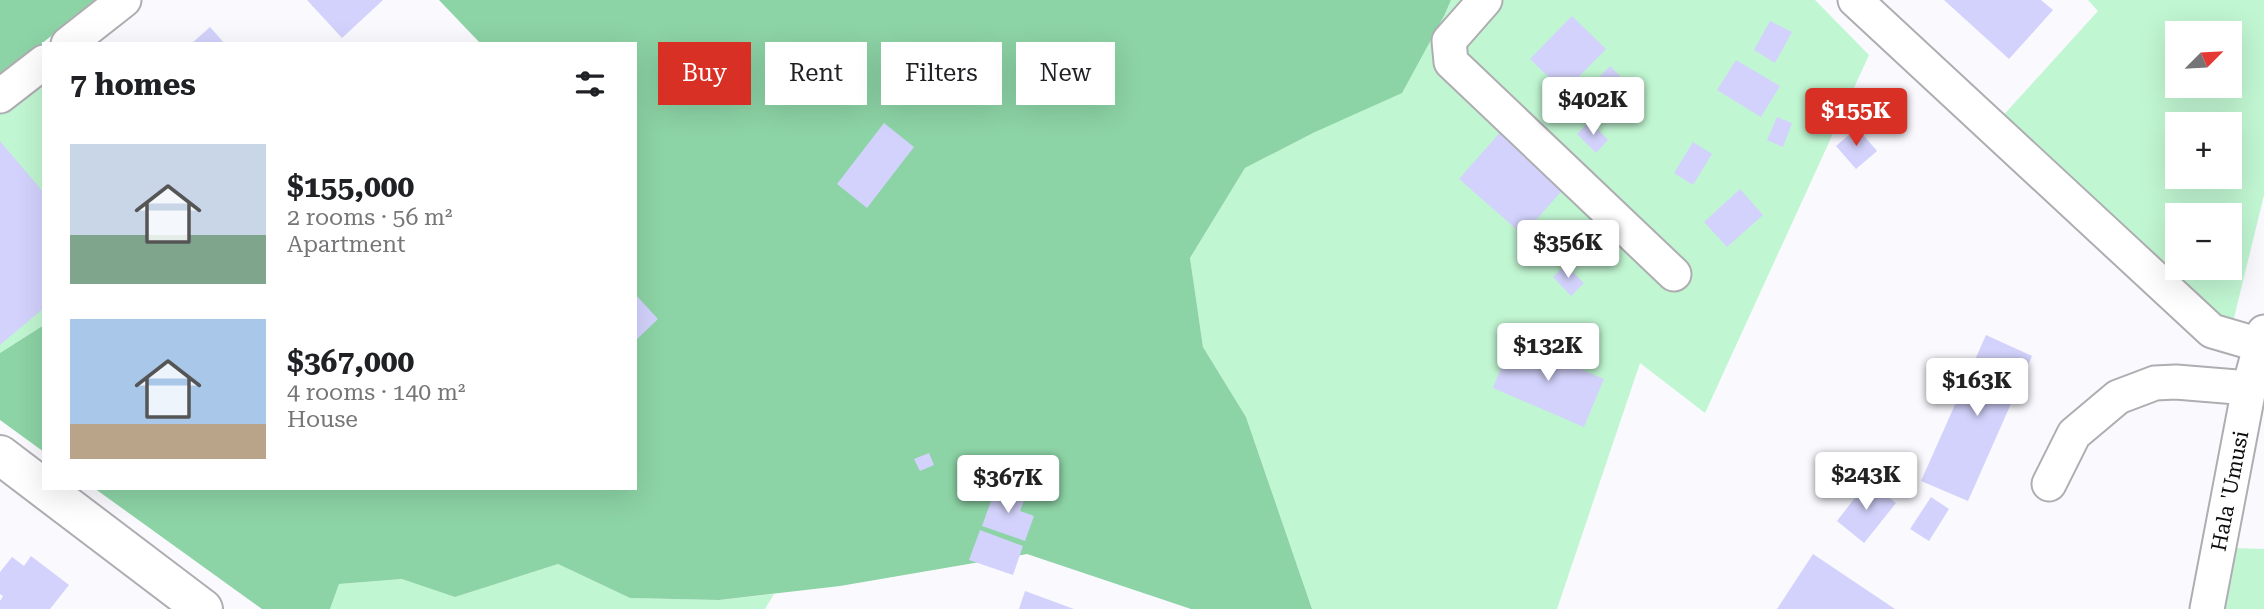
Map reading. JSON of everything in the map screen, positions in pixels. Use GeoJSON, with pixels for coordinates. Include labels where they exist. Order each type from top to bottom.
{"type":"FeatureCollection","features":[{"type":"Feature","properties":{"kind":"street"},"geometry":{"type":"LineString","coordinates":[[71,42],[124,0]]}},
{"type":"Feature","properties":{"kind":"street"},"geometry":{"type":"LineString","coordinates":[[1485,0],[1449,41],[1451,62],[1674,274]]}},
{"type":"Feature","properties":{"kind":"street"},"geometry":{"type":"LineString","coordinates":[[1855,0],[2212,331],[2262,339]]}},
{"type":"Feature","properties":{"kind":"street"},"geometry":{"type":"LineString","coordinates":[[0,96],[42,64]]}},
{"type":"Feature","properties":{"kind":"street","name":"Hala 'Umusi"},"geometry":{"type":"LineString","coordinates":[[2207,609],[2249,388],[2262,339]]}},
{"type":"Feature","properties":{"kind":"street"},"geometry":{"type":"LineString","coordinates":[[2049,484],[2074,434],[2118,397],[2155,383],[2176,382],[2249,388]]}},
{"type":"Feature","properties":{"kind":"street"},"geometry":{"type":"LineString","coordinates":[[0,455],[42,487]]}},
{"type":"Feature","properties":{"kind":"street"},"geometry":{"type":"LineString","coordinates":[[46,490],[203,609]]}},
{"type":"Feature","properties":{"kind":"green space"},"geometry":{"type":"Polygon","coordinates":[[[0,0],[96,0],[42,42],[0,77],[0,0]]]}},
{"type":"Feature","properties":{"kind":"green space"},"geometry":{"type":"Polygon","coordinates":[[[439,0],[1451,0],[1402,93],[1315,132],[1245,168],[1190,258],[1203,347],[1246,417],[1312,609],[1191,609],[1027,554],[840,586],[719,600],[630,598],[558,564],[455,597],[402,579],[339,584],[330,609],[262,609],[97,490],[637,490],[637,42],[479,42],[439,0]]]}},
{"type":"Feature","properties":{"kind":"green space"},"geometry":{"type":"Polygon","coordinates":[[[1451,0],[1815,0],[1869,55],[1705,413],[1640,363],[1557,609],[1312,609],[1246,417],[1203,347],[1190,258],[1245,168],[1315,132],[1445,14],[1451,0]]]}},
{"type":"Feature","properties":{"kind":"green space"},"geometry":{"type":"Polygon","coordinates":[[[2088,0],[2264,0],[2264,195],[2233,322],[2206,315],[2169,280],[2242,280],[2242,203],[2165,203],[2165,276],[1999,120],[2098,11],[2088,0]]]}},
{"type":"Feature","properties":{"kind":"green space"},"geometry":{"type":"Polygon","coordinates":[[[42,79],[42,326],[0,353],[0,111],[42,79]]]}},
{"type":"Feature","properties":{"kind":"green space"},"geometry":{"type":"Polygon","coordinates":[[[42,326],[42,451],[0,420],[0,353],[42,326]]]}},
{"type":"Feature","properties":{"kind":"green space"},"geometry":{"type":"Polygon","coordinates":[[[2232,548],[2264,549],[2264,609],[2220,609],[2232,548]]]}},
{"type":"Feature","properties":{"kind":"green space"},"geometry":{"type":"Polygon","coordinates":[[[558,564],[630,598],[719,600],[774,594],[765,609],[330,609],[339,584],[403,579],[455,597],[558,564]]]}},
{"type":"Feature","properties":{"kind":"building"},"geometry":{"type":"Polygon","coordinates":[[[307,0],[383,0],[342,38],[307,0]]]}},
{"type":"Feature","properties":{"kind":"building"},"geometry":{"type":"Polygon","coordinates":[[[1944,0],[2041,0],[2053,10],[2009,59],[1944,0]]]}},
{"type":"Feature","properties":{"kind":"building"},"geometry":{"type":"Polygon","coordinates":[[[1572,16],[1606,49],[1564,92],[1530,59],[1572,16]]]}},
{"type":"Feature","properties":{"kind":"building"},"geometry":{"type":"Polygon","coordinates":[[[1770,21],[1792,32],[1775,63],[1754,50],[1770,21]]]}},
{"type":"Feature","properties":{"kind":"building"},"geometry":{"type":"Polygon","coordinates":[[[210,27],[223,42],[193,42],[210,27]]]}},
{"type":"Feature","properties":{"kind":"building"},"geometry":{"type":"Polygon","coordinates":[[[1736,60],[1780,86],[1761,117],[1717,90],[1736,60]]]}},
{"type":"Feature","properties":{"kind":"building"},"geometry":{"type":"Polygon","coordinates":[[[1610,66],[1624,80],[1611,93],[1597,79],[1610,66]]]}},
{"type":"Feature","properties":{"kind":"building"},"geometry":{"type":"Polygon","coordinates":[[[1777,117],[1792,123],[1783,147],[1767,140],[1777,117]]]}},
{"type":"Feature","properties":{"kind":"building"},"geometry":{"type":"Polygon","coordinates":[[[1590,121],[1608,140],[1596,153],[1577,134],[1590,121]]]}},
{"type":"Feature","properties":{"kind":"building"},"geometry":{"type":"Polygon","coordinates":[[[884,123],[914,147],[867,208],[837,184],[884,123]]]}},
{"type":"Feature","properties":{"kind":"building"},"geometry":{"type":"Polygon","coordinates":[[[1857,128],[1877,151],[1856,169],[1836,146],[1857,128]]]}},
{"type":"Feature","properties":{"kind":"building"},"geometry":{"type":"Polygon","coordinates":[[[1503,129],[1566,186],[1523,235],[1459,179],[1503,129]]]}},
{"type":"Feature","properties":{"kind":"building"},"geometry":{"type":"Polygon","coordinates":[[[0,141],[42,191],[42,310],[0,345],[0,141]]]}},
{"type":"Feature","properties":{"kind":"building"},"geometry":{"type":"Polygon","coordinates":[[[1693,142],[1712,154],[1693,185],[1674,173],[1693,142]]]}},
{"type":"Feature","properties":{"kind":"building"},"geometry":{"type":"Polygon","coordinates":[[[1740,189],[1763,215],[1727,247],[1704,222],[1740,189]]]}},
{"type":"Feature","properties":{"kind":"building"},"geometry":{"type":"Polygon","coordinates":[[[1565,265],[1584,283],[1571,296],[1553,277],[1565,265]]]}},
{"type":"Feature","properties":{"kind":"building"},"geometry":{"type":"Polygon","coordinates":[[[637,296],[658,319],[637,339],[637,296]]]}},
{"type":"Feature","properties":{"kind":"building"},"geometry":{"type":"Polygon","coordinates":[[[1986,335],[2032,356],[1968,501],[1921,481],[1986,335]]]}},
{"type":"Feature","properties":{"kind":"building"},"geometry":{"type":"Polygon","coordinates":[[[1512,340],[1604,379],[1584,427],[1493,388],[1512,340]]]}},
{"type":"Feature","properties":{"kind":"building"},"geometry":{"type":"Polygon","coordinates":[[[929,453],[934,465],[920,471],[914,459],[929,453]]]}},
{"type":"Feature","properties":{"kind":"building"},"geometry":{"type":"Polygon","coordinates":[[[1868,481],[1896,503],[1864,543],[1837,521],[1868,481]]]}},
{"type":"Feature","properties":{"kind":"building"},"geometry":{"type":"Polygon","coordinates":[[[996,487],[1025,498],[1020,511],[1034,516],[1025,541],[982,526],[996,487]]]}},
{"type":"Feature","properties":{"kind":"building"},"geometry":{"type":"Polygon","coordinates":[[[1931,497],[1949,509],[1929,541],[1910,529],[1931,497]]]}},
{"type":"Feature","properties":{"kind":"building"},"geometry":{"type":"Polygon","coordinates":[[[980,530],[1023,546],[1013,575],[969,560],[980,530]]]}},
{"type":"Feature","properties":{"kind":"building"},"geometry":{"type":"Polygon","coordinates":[[[1813,554],[1895,609],[1777,609],[1813,554]]]}},
{"type":"Feature","properties":{"kind":"building"},"geometry":{"type":"Polygon","coordinates":[[[31,556],[69,585],[50,609],[0,609],[3,596],[0,594],[0,572],[12,557],[24,566],[31,556]]]}},
{"type":"Feature","properties":{"kind":"building"},"geometry":{"type":"Polygon","coordinates":[[[1025,591],[1074,609],[1019,609],[1025,591]]]}}]}
